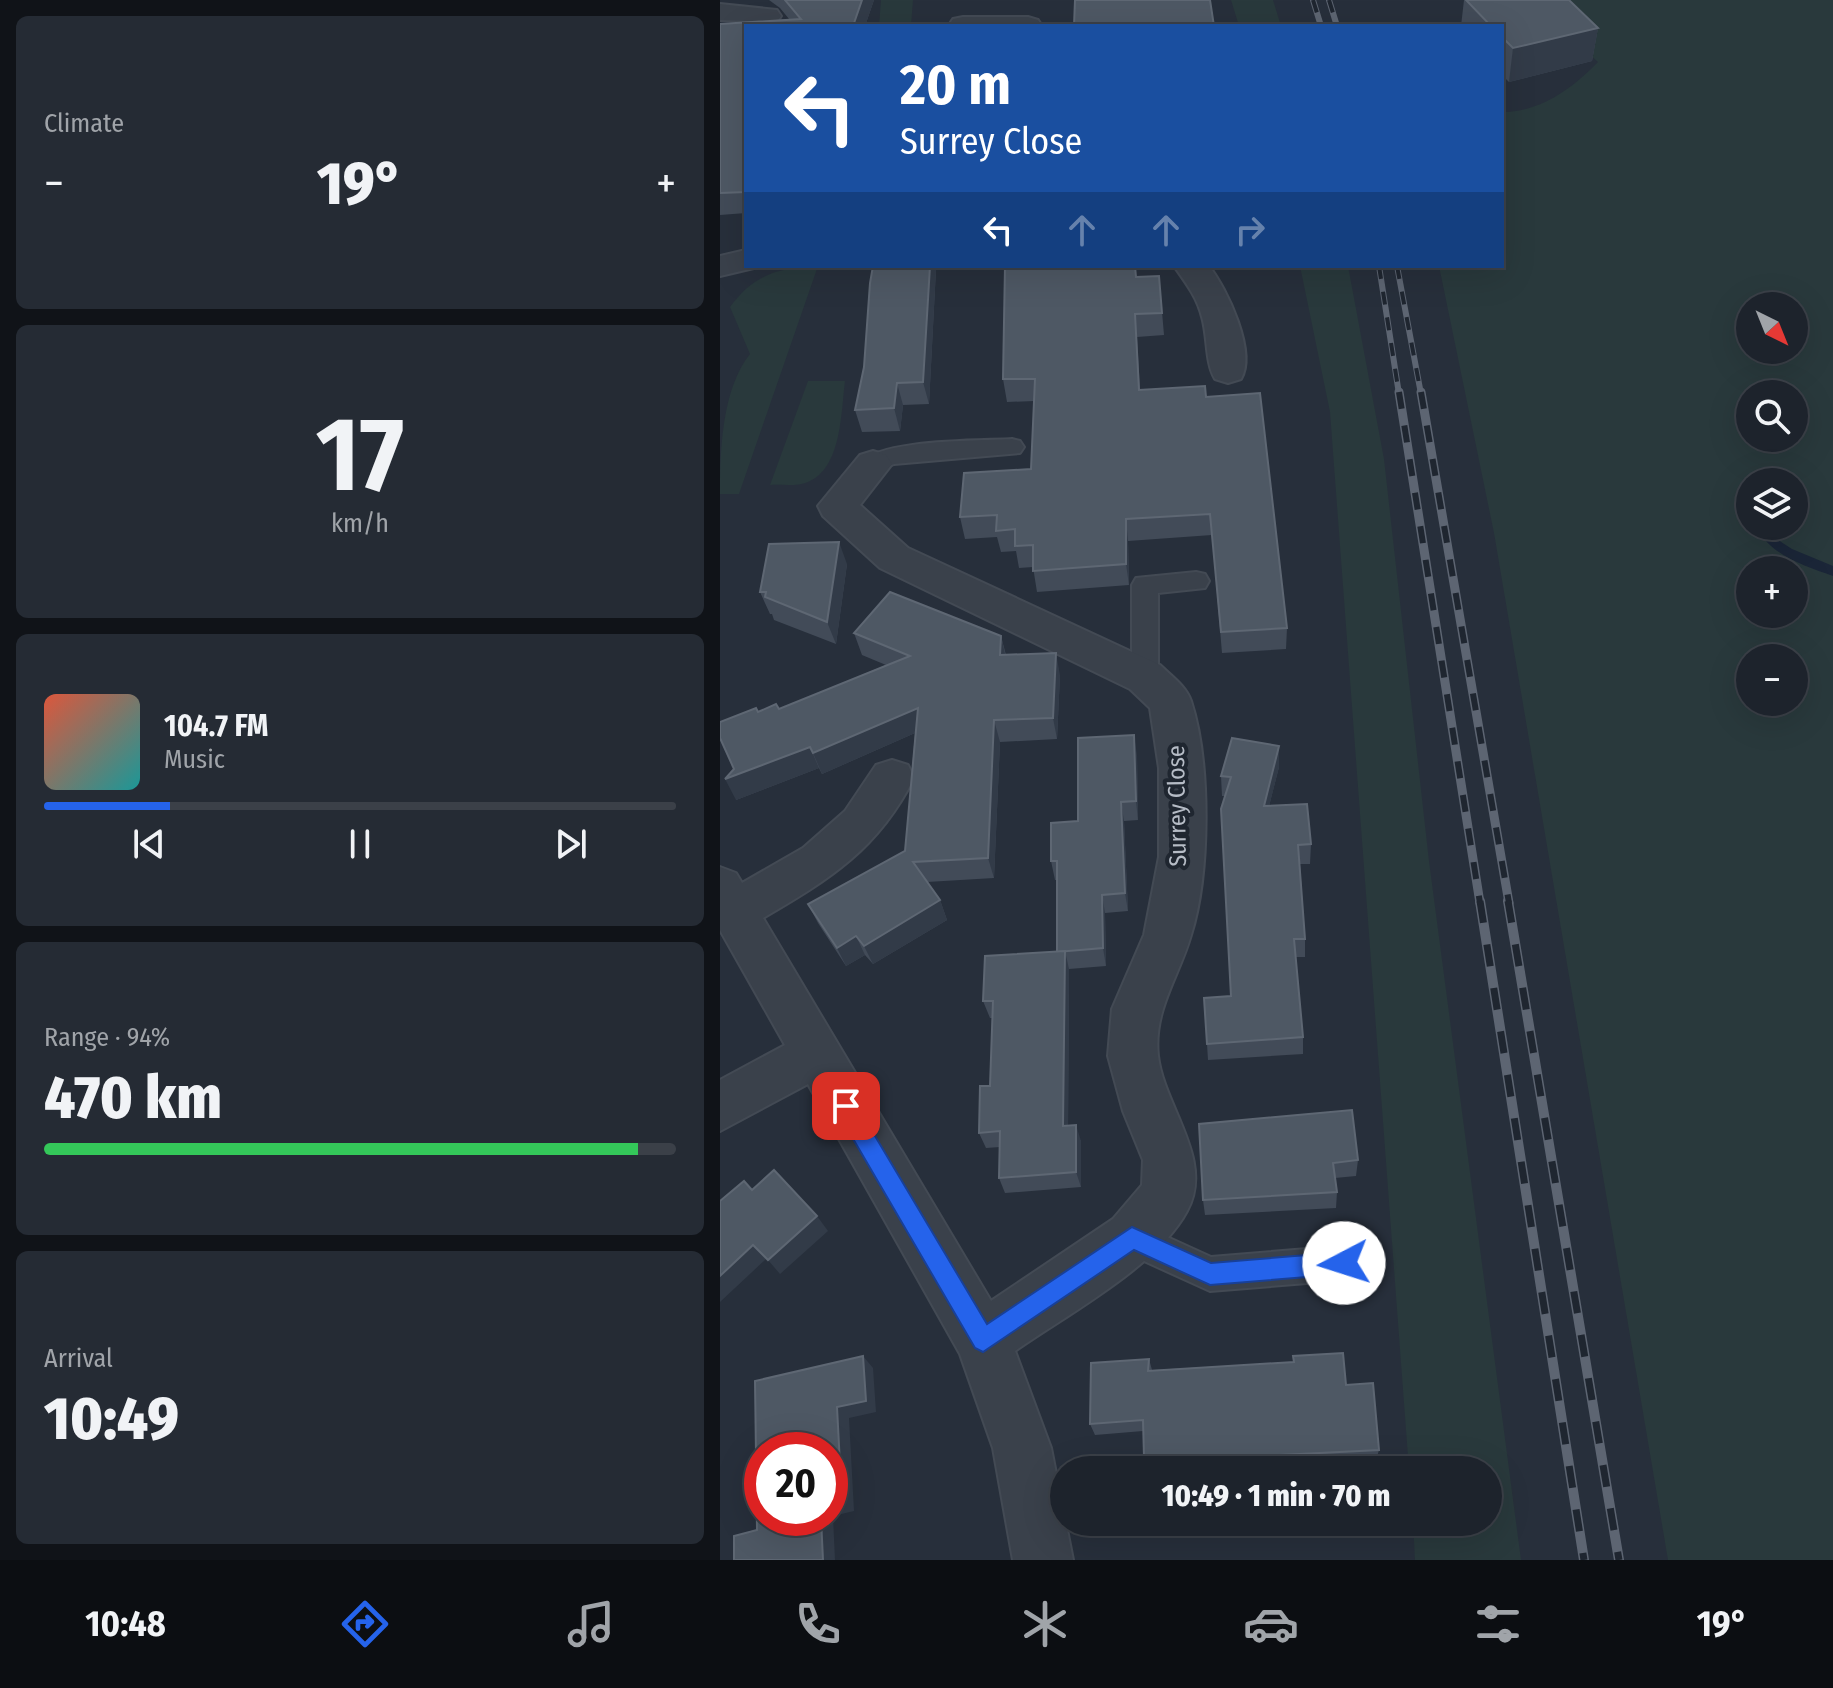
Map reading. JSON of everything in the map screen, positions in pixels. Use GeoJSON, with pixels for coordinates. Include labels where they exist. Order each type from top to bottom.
{"type":"FeatureCollection","features":[{"type":"Feature","properties":{"kind":"street"},"geometry":{"type":"LineString","coordinates":[[720,12],[767,16]]}},
{"type":"Feature","properties":{"kind":"street"},"geometry":{"type":"LineString","coordinates":[[720,266],[744,260]]}},
{"type":"Feature","properties":{"kind":"street"},"geometry":{"type":"LineString","coordinates":[[1193,268],[1213,295],[1223,321],[1228,371]]}},
{"type":"Feature","properties":{"kind":"street","name":"Surrey Close"},"geometry":{"type":"LineString","coordinates":[[873,464],[825,512],[894,558],[1145,677],[1170,701],[1181,768],[1182,857],[1168,935],[1136,1009],[1133,1056],[1148,1111],[1169,1160],[1168,1195],[1132,1238],[983,1340]]}},
{"type":"Feature","properties":{"kind":"street"},"geometry":{"type":"LineString","coordinates":[[892,778],[861,824],[819,862],[726,899],[983,1340],[1022,1448],[1043,1560]]}},
{"type":"Feature","properties":{"kind":"street"},"geometry":{"type":"LineString","coordinates":[[720,1107],[815,1054]]}},
{"type":"Feature","properties":{"kind":"lane"},"geometry":{"type":"LineString","coordinates":[[873,464],[890,456],[1012,447]]}},
{"type":"Feature","properties":{"kind":"lane"},"geometry":{"type":"LineString","coordinates":[[1145,677],[1145,585],[1196,581]]}},
{"type":"Feature","properties":{"kind":"lane"},"geometry":{"type":"LineString","coordinates":[[1132,1238],[1210,1274],[1344,1263]]}},
{"type":"Feature","properties":{"kind":"shaded area"},"geometry":{"type":"Polygon","coordinates":[[[881,0],[913,0],[911,24],[879,24],[881,0]]]}},
{"type":"Feature","properties":{"kind":"shaded area"},"geometry":{"type":"Polygon","coordinates":[[[1231,0],[1273,0],[1280,24],[1238,24],[1231,0]]]}},
{"type":"Feature","properties":{"kind":"shaded area"},"geometry":{"type":"Polygon","coordinates":[[[1530,0],[1833,0],[1833,1560],[1668,1560],[1494,533],[1439,268],[1504,268],[1504,112],[1529,108],[1554,97],[1598,62],[1530,0]]]}},
{"type":"Feature","properties":{"kind":"shaded area"},"geometry":{"type":"Polygon","coordinates":[[[817,268],[739,494],[720,494],[722,440],[728,402],[750,354],[730,307],[758,280],[791,269],[817,268]]]}},
{"type":"Feature","properties":{"kind":"shaded area"},"geometry":{"type":"Polygon","coordinates":[[[1300,268],[1348,268],[1384,459],[1429,861],[1521,1560],[1415,1560],[1414,1536],[1502,1536],[1502,1456],[1408,1456],[1330,412],[1300,268]]]}},
{"type":"Feature","properties":{"kind":"shaded area"},"geometry":{"type":"Polygon","coordinates":[[[808,381],[845,381],[834,452],[828,465],[808,482],[770,485],[808,381]]]}},
{"type":"Feature","properties":{"kind":"building"},"geometry":{"type":"Polygon","coordinates":[[[785,0],[862,0],[854,24],[744,24],[744,192],[720,193],[720,24],[801,19],[785,0]]]}},
{"type":"Feature","properties":{"kind":"building"},"geometry":{"type":"Polygon","coordinates":[[[1075,0],[1210,0],[1214,24],[1074,24],[1075,0]]]}},
{"type":"Feature","properties":{"kind":"building"},"geometry":{"type":"Polygon","coordinates":[[[1466,0],[1569,0],[1598,28],[1513,48],[1504,39],[1504,24],[1489,24],[1466,0]]]}},
{"type":"Feature","properties":{"kind":"building"},"geometry":{"type":"Polygon","coordinates":[[[873,268],[930,268],[923,382],[897,383],[894,408],[855,410],[864,367],[873,268]]]}},
{"type":"Feature","properties":{"kind":"building"},"geometry":{"type":"Polygon","coordinates":[[[1005,268],[1135,268],[1136,277],[1159,276],[1162,313],[1135,314],[1139,390],[1205,386],[1206,397],[1260,393],[1287,628],[1221,632],[1210,514],[1126,519],[1126,564],[1033,571],[1033,545],[1015,546],[1015,529],[996,531],[997,515],[960,517],[964,473],[1031,469],[1035,379],[1003,379],[1005,268]]]}},
{"type":"Feature","properties":{"kind":"building"},"geometry":{"type":"Polygon","coordinates":[[[839,542],[827,622],[765,597],[766,592],[760,592],[769,544],[839,542]]]}},
{"type":"Feature","properties":{"kind":"building"},"geometry":{"type":"Polygon","coordinates":[[[890,592],[1001,636],[1000,655],[1056,653],[1053,718],[994,720],[988,858],[913,862],[940,900],[864,946],[856,936],[837,948],[808,904],[905,851],[918,708],[813,753],[810,747],[725,779],[734,769],[720,738],[720,722],[756,708],[758,712],[776,704],[779,709],[910,656],[854,633],[890,592]]]}},
{"type":"Feature","properties":{"kind":"building"},"geometry":{"type":"Polygon","coordinates":[[[1134,735],[1136,801],[1121,802],[1125,893],[1102,895],[1103,948],[1057,952],[1057,861],[1051,861],[1051,823],[1078,821],[1078,738],[1134,735]]]}},
{"type":"Feature","properties":{"kind":"building"},"geometry":{"type":"Polygon","coordinates":[[[1232,738],[1279,746],[1264,806],[1307,804],[1311,844],[1298,845],[1305,939],[1294,939],[1303,1037],[1207,1044],[1204,998],[1231,996],[1221,809],[1231,777],[1221,776],[1232,738]]]}},
{"type":"Feature","properties":{"kind":"building"},"geometry":{"type":"Polygon","coordinates":[[[1065,951],[1063,1126],[1076,1125],[1076,1172],[999,1178],[1000,1131],[979,1133],[980,1086],[990,1086],[993,1001],[983,1001],[985,956],[1065,951]]]}},
{"type":"Feature","properties":{"kind":"building"},"geometry":{"type":"Polygon","coordinates":[[[1352,1110],[1358,1160],[1333,1163],[1337,1192],[1203,1200],[1199,1124],[1352,1110]]]}},
{"type":"Feature","properties":{"kind":"building"},"geometry":{"type":"Polygon","coordinates":[[[774,1170],[817,1216],[768,1260],[753,1245],[720,1276],[720,1201],[744,1181],[752,1190],[774,1170]]]}},
{"type":"Feature","properties":{"kind":"building"},"geometry":{"type":"Polygon","coordinates":[[[1343,1353],[1346,1385],[1373,1383],[1379,1450],[1280,1456],[1144,1456],[1143,1420],[1090,1424],[1091,1363],[1149,1359],[1148,1371],[1294,1362],[1293,1356],[1343,1353]]]}},
{"type":"Feature","properties":{"kind":"building"},"geometry":{"type":"Polygon","coordinates":[[[863,1356],[866,1401],[837,1407],[838,1432],[756,1432],[755,1381],[863,1356]]]}},
{"type":"Feature","properties":{"kind":"building"},"geometry":{"type":"Polygon","coordinates":[[[744,1533],[744,1536],[822,1536],[823,1560],[734,1560],[734,1536],[744,1533]]]}},
{"type":"Feature","properties":{"kind":"waterway"},"geometry":{"type":"LineString","coordinates":[[1772,541],[1788,552],[1833,571]]}},
{"type":"Feature","properties":{"kind":"railway"},"geometry":{"type":"LineString","coordinates":[[1313,0],[1320,24]]}},
{"type":"Feature","properties":{"kind":"railway"},"geometry":{"type":"LineString","coordinates":[[1329,0],[1336,24]]}},
{"type":"Feature","properties":{"kind":"railway"},"geometry":{"type":"LineString","coordinates":[[1379,268],[1399,394]]}},
{"type":"Feature","properties":{"kind":"railway"},"geometry":{"type":"LineString","coordinates":[[1397,268],[1421,394]]}},
{"type":"Feature","properties":{"kind":"railway"},"geometry":{"type":"LineString","coordinates":[[1399,392],[1480,903]]}},
{"type":"Feature","properties":{"kind":"railway"},"geometry":{"type":"LineString","coordinates":[[1421,392],[1509,903]]}},
{"type":"Feature","properties":{"kind":"railway"},"geometry":{"type":"LineString","coordinates":[[1480,901],[1584,1560]]}},
{"type":"Feature","properties":{"kind":"railway"},"geometry":{"type":"LineString","coordinates":[[1508,901],[1619,1560]]}},
{"type":"Feature","properties":{"kind":"route"},"geometry":{"type":"LineString","coordinates":[[846,1106],[983,1340],[1132,1238],[1210,1274],[1344,1263]]}}]}
